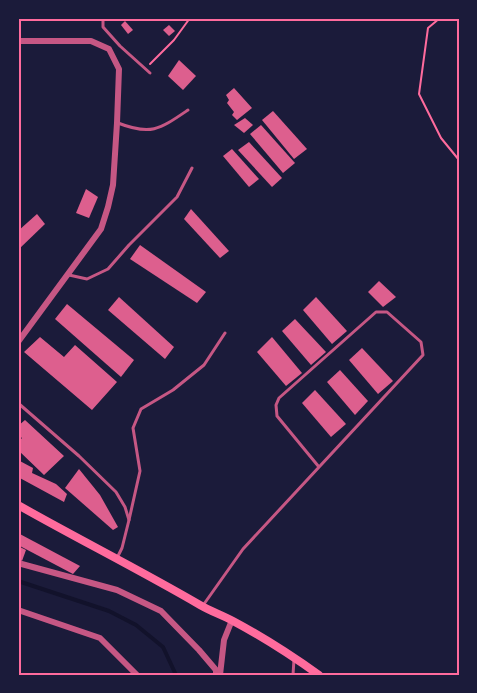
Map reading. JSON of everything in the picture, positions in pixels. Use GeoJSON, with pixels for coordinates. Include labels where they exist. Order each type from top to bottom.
{"type":"FeatureCollection","features":[{"type":"Feature","properties":{"kind":"main road"},"geometry":{"type":"LineString","coordinates":[[18,505],[202,607],[232,620],[294,657],[319,675]]}},
{"type":"Feature","properties":{"kind":"street"},"geometry":{"type":"LineString","coordinates":[[18,41],[91,41],[109,49],[119,69],[113,185],[101,228],[18,342]]}},
{"type":"Feature","properties":{"kind":"street"},"geometry":{"type":"LineString","coordinates":[[18,563],[117,590],[161,611],[199,650],[218,675]]}},
{"type":"Feature","properties":{"kind":"street"},"geometry":{"type":"LineString","coordinates":[[18,610],[99,638],[137,675]]}},
{"type":"Feature","properties":{"kind":"street"},"geometry":{"type":"LineString","coordinates":[[218,675],[224,640],[232,620]]}},
{"type":"Feature","properties":{"kind":"lane"},"geometry":{"type":"LineString","coordinates":[[103,18],[102,27],[150,72]]}},
{"type":"Feature","properties":{"kind":"lane"},"geometry":{"type":"LineString","coordinates":[[109,49],[120,46]]}},
{"type":"Feature","properties":{"kind":"lane"},"geometry":{"type":"LineString","coordinates":[[117,123],[148,130],[169,123],[188,110]]}},
{"type":"Feature","properties":{"kind":"lane"},"geometry":{"type":"LineString","coordinates":[[68,274],[87,279],[108,269],[177,197],[192,168]]}},
{"type":"Feature","properties":{"kind":"lane"},"geometry":{"type":"LineString","coordinates":[[202,607],[243,549],[423,355],[421,342],[387,312],[376,312],[279,398],[276,405],[277,416],[318,467]]}},
{"type":"Feature","properties":{"kind":"lane"},"geometry":{"type":"LineString","coordinates":[[117,560],[122,548],[140,471],[133,428],[141,408],[173,390],[204,365],[225,333]]}},
{"type":"Feature","properties":{"kind":"lane"},"geometry":{"type":"LineString","coordinates":[[18,403],[80,456],[116,492],[125,507],[129,520]]}},
{"type":"Feature","properties":{"kind":"lane"},"geometry":{"type":"LineString","coordinates":[[293,675],[294,657]]}},
{"type":"Feature","properties":{"kind":"path"},"geometry":{"type":"LineString","coordinates":[[146,69],[174,40],[190,18]]}},
{"type":"Feature","properties":{"kind":"path"},"geometry":{"type":"LineString","coordinates":[[440,18],[428,28],[418,94],[441,138],[459,160]]}},
{"type":"Feature","properties":{"kind":"building"},"geometry":{"type":"Polygon","coordinates":[[[125,21],[133,30],[128,34],[121,25],[125,21]]]}},
{"type":"Feature","properties":{"kind":"building"},"geometry":{"type":"Polygon","coordinates":[[[169,25],[175,31],[169,36],[163,30],[169,25]]]}},
{"type":"Feature","properties":{"kind":"building"},"geometry":{"type":"Polygon","coordinates":[[[179,60],[196,76],[183,90],[168,76],[179,60]]]}},
{"type":"Feature","properties":{"kind":"building"},"geometry":{"type":"Polygon","coordinates":[[[234,88],[252,108],[237,120],[232,115],[234,112],[227,103],[229,100],[226,95],[234,88]]]}},
{"type":"Feature","properties":{"kind":"building"},"geometry":{"type":"Polygon","coordinates":[[[273,111],[307,149],[294,159],[262,120],[273,111]]]}},
{"type":"Feature","properties":{"kind":"building"},"geometry":{"type":"Polygon","coordinates":[[[245,118],[253,125],[244,133],[234,125],[245,118]]]}},
{"type":"Feature","properties":{"kind":"building"},"geometry":{"type":"Polygon","coordinates":[[[261,125],[295,163],[283,173],[250,134],[261,125]]]}},
{"type":"Feature","properties":{"kind":"building"},"geometry":{"type":"Polygon","coordinates":[[[249,142],[282,178],[272,187],[238,150],[249,142]]]}},
{"type":"Feature","properties":{"kind":"building"},"geometry":{"type":"Polygon","coordinates":[[[232,149],[259,179],[249,187],[223,156],[232,149]]]}},
{"type":"Feature","properties":{"kind":"building"},"geometry":{"type":"Polygon","coordinates":[[[86,189],[98,197],[89,218],[76,213],[86,189]]]}},
{"type":"Feature","properties":{"kind":"building"},"geometry":{"type":"Polygon","coordinates":[[[191,209],[229,251],[220,258],[184,219],[191,209]]]}},
{"type":"Feature","properties":{"kind":"building"},"geometry":{"type":"Polygon","coordinates":[[[37,214],[45,224],[18,250],[18,231],[37,214]]]}},
{"type":"Feature","properties":{"kind":"building"},"geometry":{"type":"Polygon","coordinates":[[[140,245],[206,292],[197,303],[130,259],[140,245]]]}},
{"type":"Feature","properties":{"kind":"building"},"geometry":{"type":"Polygon","coordinates":[[[379,281],[396,297],[383,307],[368,292],[379,281]]]}},
{"type":"Feature","properties":{"kind":"building"},"geometry":{"type":"Polygon","coordinates":[[[119,297],[174,347],[165,359],[108,310],[119,297]]]}},
{"type":"Feature","properties":{"kind":"building"},"geometry":{"type":"Polygon","coordinates":[[[316,297],[347,331],[332,344],[303,310],[316,297]]]}},
{"type":"Feature","properties":{"kind":"building"},"geometry":{"type":"Polygon","coordinates":[[[67,304],[134,360],[121,377],[55,319],[67,304]]]}},
{"type":"Feature","properties":{"kind":"building"},"geometry":{"type":"Polygon","coordinates":[[[295,319],[326,352],[311,365],[282,331],[295,319]]]}},
{"type":"Feature","properties":{"kind":"building"},"geometry":{"type":"Polygon","coordinates":[[[40,337],[64,357],[75,345],[117,382],[92,410],[24,352],[40,337]]]}},
{"type":"Feature","properties":{"kind":"building"},"geometry":{"type":"Polygon","coordinates":[[[272,337],[302,373],[286,386],[257,352],[272,337]]]}},
{"type":"Feature","properties":{"kind":"building"},"geometry":{"type":"Polygon","coordinates":[[[362,348],[393,381],[378,394],[349,360],[362,348]]]}},
{"type":"Feature","properties":{"kind":"building"},"geometry":{"type":"Polygon","coordinates":[[[340,370],[368,401],[355,415],[327,382],[340,370]]]}},
{"type":"Feature","properties":{"kind":"building"},"geometry":{"type":"Polygon","coordinates":[[[315,390],[346,424],[331,437],[302,403],[315,390]]]}},
{"type":"Feature","properties":{"kind":"building"},"geometry":{"type":"Polygon","coordinates":[[[25,420],[64,456],[44,475],[18,450],[18,442],[22,438],[18,435],[18,426],[25,420]]]}},
{"type":"Feature","properties":{"kind":"building"},"geometry":{"type":"Polygon","coordinates":[[[18,460],[33,468],[32,473],[56,484],[67,494],[64,502],[18,477],[18,460]]]}},
{"type":"Feature","properties":{"kind":"building"},"geometry":{"type":"Polygon","coordinates":[[[79,469],[100,495],[118,527],[113,530],[65,488],[79,469]]]}},
{"type":"Feature","properties":{"kind":"building"},"geometry":{"type":"Polygon","coordinates":[[[18,533],[80,566],[73,574],[18,545],[18,533]]]}},
{"type":"Feature","properties":{"kind":"building"},"geometry":{"type":"Polygon","coordinates":[[[18,546],[26,550],[22,561],[18,559],[18,546]]]}},
{"type":"Feature","properties":{"kind":"waterway"},"geometry":{"type":"LineString","coordinates":[[18,581],[109,611],[136,625],[163,647],[176,675]]}}]}
